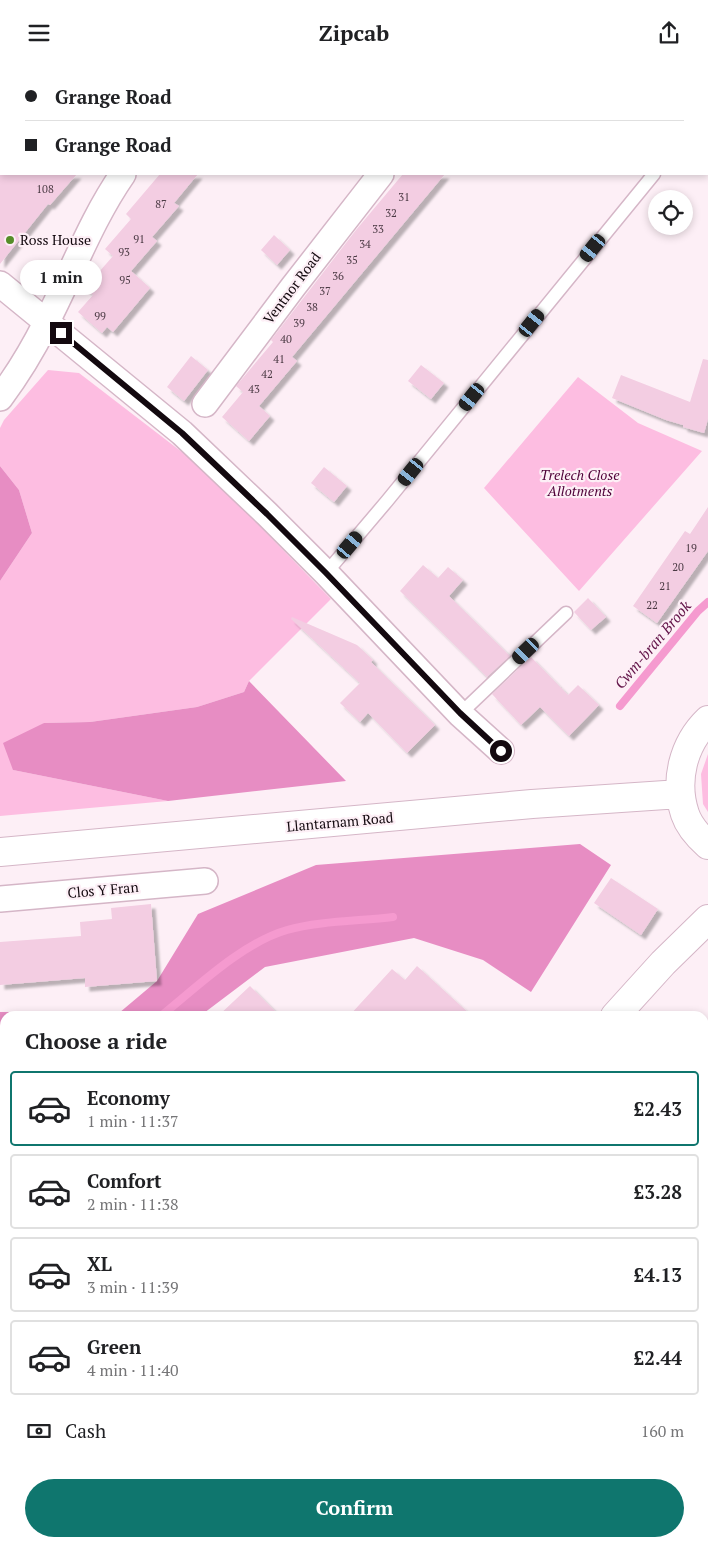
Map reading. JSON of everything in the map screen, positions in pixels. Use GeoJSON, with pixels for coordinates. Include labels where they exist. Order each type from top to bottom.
{"type":"FeatureCollection","features":[{"type":"Feature","properties":{"kind":"street"},"geometry":{"type":"LineString","coordinates":[[0,398],[24,363],[47,322],[103,206],[122,175]]}},
{"type":"Feature","properties":{"kind":"street","name":"Ventnor Road"},"geometry":{"type":"LineString","coordinates":[[205,404],[380,175]]}},
{"type":"Feature","properties":{"kind":"street"},"geometry":{"type":"LineString","coordinates":[[0,284],[182,433],[267,514],[460,713],[501,751]]}},
{"type":"Feature","properties":{"kind":"street"},"geometry":{"type":"LineString","coordinates":[[708,720],[699,728],[686,751],[679,778],[680,794],[685,815],[698,836],[708,845]]}},
{"type":"Feature","properties":{"kind":"street","name":"Llantarnam Road"},"geometry":{"type":"LineString","coordinates":[[0,852],[532,805],[680,794]]}},
{"type":"Feature","properties":{"kind":"street","name":"Clos Y Fran"},"geometry":{"type":"LineString","coordinates":[[0,899],[205,881]]}},
{"type":"Feature","properties":{"kind":"street"},"geometry":{"type":"LineString","coordinates":[[619,1011],[663,963],[708,919]]}},
{"type":"Feature","properties":{"kind":"lane"},"geometry":{"type":"LineString","coordinates":[[326,573],[653,175]]}},
{"type":"Feature","properties":{"kind":"lane"},"geometry":{"type":"LineString","coordinates":[[460,713],[566,613]]}},
{"type":"Feature","properties":{"kind":"green space"},"geometry":{"type":"Polygon","coordinates":[[[48,370],[79,373],[204,469],[331,599],[249,681],[244,692],[197,707],[90,722],[44,723],[13,770],[168,801],[0,816],[0,581],[32,533],[19,490],[0,466],[0,428],[4,420],[48,370]]]}},
{"type":"Feature","properties":{"kind":"green space","name":"Trelech Close Allotments"},"geometry":{"type":"Polygon","coordinates":[[[578,377],[638,423],[702,451],[579,591],[484,488],[578,377]]]}},
{"type":"Feature","properties":{"kind":"green space"},"geometry":{"type":"Polygon","coordinates":[[[708,754],[708,812],[703,804],[701,774],[708,754]]]}},
{"type":"Feature","properties":{"kind":"shaded area"},"geometry":{"type":"Polygon","coordinates":[[[0,466],[19,490],[32,533],[0,581],[0,466]]]}},
{"type":"Feature","properties":{"kind":"shaded area"},"geometry":{"type":"Polygon","coordinates":[[[249,681],[346,781],[168,801],[13,770],[3,743],[44,723],[90,722],[197,707],[244,692],[249,681]]]}},
{"type":"Feature","properties":{"kind":"shaded area"},"geometry":{"type":"Polygon","coordinates":[[[580,844],[611,865],[531,992],[483,960],[414,938],[265,967],[207,1011],[121,1011],[157,981],[198,914],[316,865],[580,844]]]}},
{"type":"Feature","properties":{"kind":"building"},"geometry":{"type":"Polygon","coordinates":[[[0,175],[76,175],[50,205],[48,204],[0,264],[0,175]]]}},
{"type":"Feature","properties":{"kind":"building"},"geometry":{"type":"Polygon","coordinates":[[[159,175],[197,175],[174,203],[179,206],[152,237],[157,241],[131,271],[150,288],[113,332],[107,327],[102,333],[78,312],[93,295],[85,288],[113,256],[105,249],[131,219],[126,214],[159,175]]]}},
{"type":"Feature","properties":{"kind":"building"},"geometry":{"type":"Polygon","coordinates":[[[402,175],[444,175],[292,357],[297,361],[259,406],[270,416],[249,441],[222,417],[243,392],[236,386],[273,342],[271,340],[356,230],[402,175]]]}},
{"type":"Feature","properties":{"kind":"building"},"geometry":{"type":"Polygon","coordinates":[[[274,235],[290,250],[277,265],[261,250],[274,235]]]}},
{"type":"Feature","properties":{"kind":"building"},"geometry":{"type":"Polygon","coordinates":[[[191,356],[208,370],[184,401],[167,387],[191,356]]]}},
{"type":"Feature","properties":{"kind":"building"},"geometry":{"type":"Polygon","coordinates":[[[703,359],[708,360],[708,419],[704,433],[683,427],[683,425],[612,398],[621,375],[690,402],[703,359]]]}},
{"type":"Feature","properties":{"kind":"building"},"geometry":{"type":"Polygon","coordinates":[[[421,365],[444,383],[431,399],[408,381],[421,365]]]}},
{"type":"Feature","properties":{"kind":"building"},"geometry":{"type":"Polygon","coordinates":[[[324,467],[347,486],[334,502],[311,483],[324,467]]]}},
{"type":"Feature","properties":{"kind":"building"},"geometry":{"type":"Polygon","coordinates":[[[708,507],[708,551],[657,623],[633,606],[685,531],[690,534],[708,507]]]}},
{"type":"Feature","properties":{"kind":"building"},"geometry":{"type":"Polygon","coordinates":[[[423,565],[438,578],[448,567],[463,580],[449,596],[510,656],[487,677],[400,591],[423,565]]]}},
{"type":"Feature","properties":{"kind":"building"},"geometry":{"type":"Polygon","coordinates":[[[588,598],[606,617],[591,630],[574,612],[588,598]]]}},
{"type":"Feature","properties":{"kind":"building"},"geometry":{"type":"Polygon","coordinates":[[[292,617],[357,645],[373,660],[371,662],[435,725],[407,753],[368,713],[360,722],[340,703],[360,683],[291,619],[292,617]]]}},
{"type":"Feature","properties":{"kind":"building"},"geometry":{"type":"Polygon","coordinates":[[[531,657],[568,695],[578,685],[599,705],[569,736],[540,707],[521,725],[492,694],[531,657]]]}},
{"type":"Feature","properties":{"kind":"building"},"geometry":{"type":"Polygon","coordinates":[[[611,878],[658,909],[641,935],[594,903],[611,878]]]}},
{"type":"Feature","properties":{"kind":"building"},"geometry":{"type":"Polygon","coordinates":[[[151,904],[157,981],[85,987],[85,978],[0,985],[0,942],[81,936],[80,922],[112,919],[111,908],[151,904]]]}},
{"type":"Feature","properties":{"kind":"building"},"geometry":{"type":"Polygon","coordinates":[[[417,966],[466,1011],[354,1011],[392,969],[405,980],[417,966]]]}},
{"type":"Feature","properties":{"kind":"building"},"geometry":{"type":"Polygon","coordinates":[[[250,986],[275,1011],[223,1011],[250,986]]]}},
{"type":"Feature","properties":{"kind":"waterway","name":"Cwm-bran Brook"},"geometry":{"type":"LineString","coordinates":[[620,706],[698,611],[708,602]]}},
{"type":"Feature","properties":{"kind":"waterway","name":"Cwm-bran Brook"},"geometry":{"type":"LineString","coordinates":[[167,1011],[237,955],[270,936],[299,927],[393,917]]}},
{"type":"Feature","properties":{"kind":"place","name":"Ross House"},"geometry":{"type":"Point","coordinates":[10,240]}},
{"type":"Feature","properties":{"kind":"route"},"geometry":{"type":"LineString","coordinates":[[61,333],[182,433],[267,514],[460,713],[501,751]]}}]}
